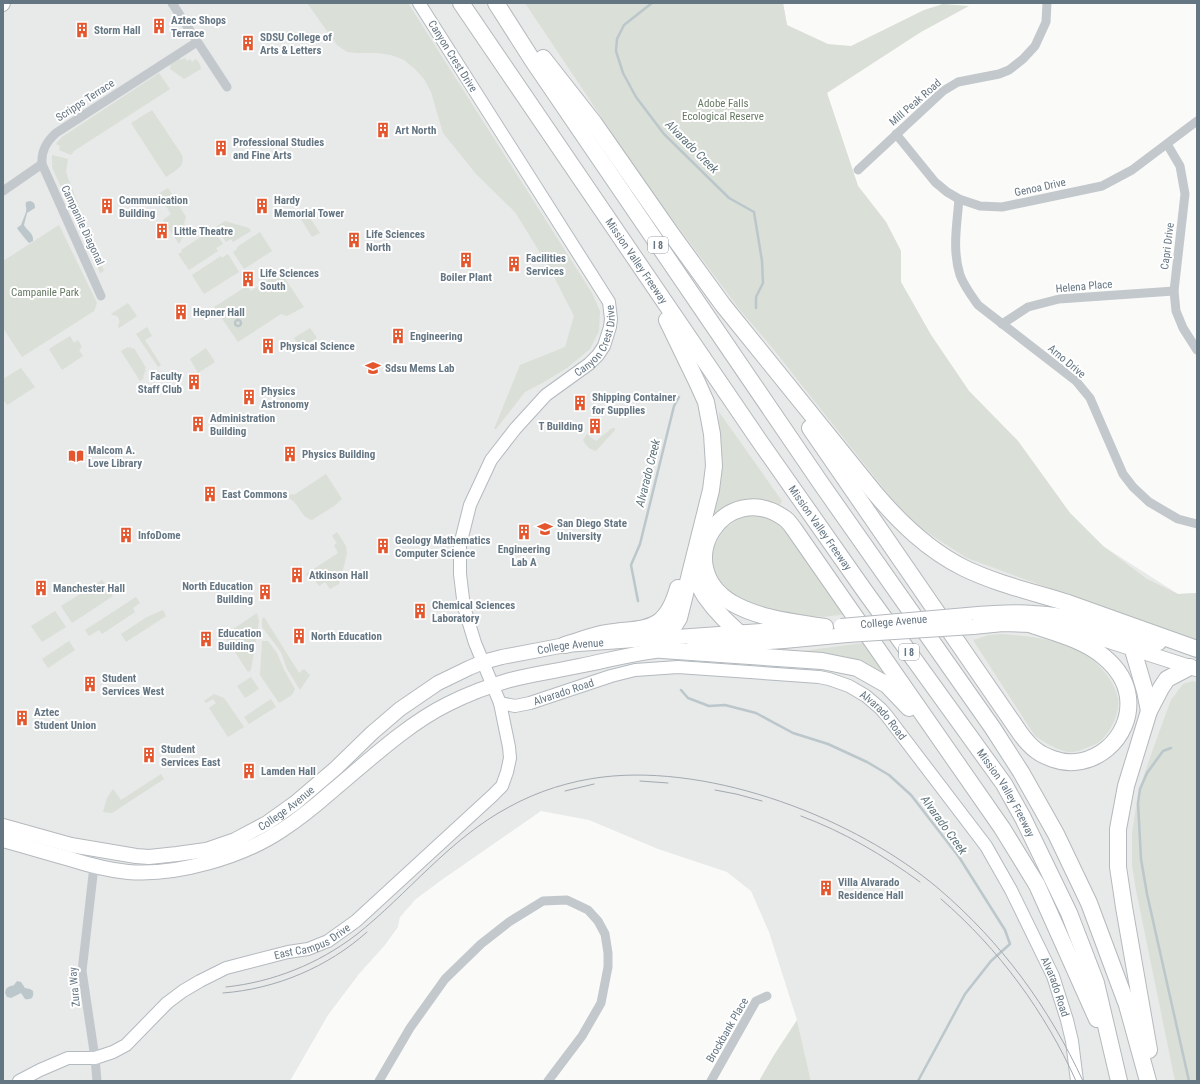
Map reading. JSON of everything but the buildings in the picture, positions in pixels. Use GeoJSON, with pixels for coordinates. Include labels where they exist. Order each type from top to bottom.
{"type":"FeatureCollection","features":[{"type":"Feature","properties":{"kind":"highway","name":"Mission Valley Freeway"},"geometry":{"type":"LineString","coordinates":[[461,3],[821,529],[1004,784],[1023,818],[1069,913],[1096,983],[1119,1081]]}},
{"type":"Feature","properties":{"kind":"highway","name":"Mission Valley Freeway"},"geometry":{"type":"LineString","coordinates":[[496,3],[533,61],[818,479],[980,709],[1021,772],[1056,834],[1089,903],[1127,1005],[1148,1081]]}},
{"type":"Feature","properties":{"kind":"highway"},"geometry":{"type":"LineString","coordinates":[[500,3],[594,123],[670,232],[778,381],[1029,744],[1038,752],[1058,760],[1068,762],[1084,761],[1099,755],[1114,742],[1126,721],[1128,697],[1124,682],[1111,664],[1093,649],[1071,639],[1032,625]]}},
{"type":"Feature","properties":{"kind":"highway"},"geometry":{"type":"LineString","coordinates":[[648,278],[706,402],[712,434],[714,466],[693,563],[679,618],[662,644],[822,661],[857,668],[888,685],[962,769]]}},
{"type":"Feature","properties":{"kind":"highway"},"geometry":{"type":"LineString","coordinates":[[723,305],[882,502],[900,522],[921,540],[964,568],[1197,649]]}},
{"type":"Feature","properties":{"kind":"highway"},"geometry":{"type":"LineString","coordinates":[[565,645],[605,633],[642,630],[657,623],[668,612],[675,599],[682,576],[706,486],[712,453]]}},
{"type":"Feature","properties":{"kind":"highway"},"geometry":{"type":"LineString","coordinates":[[825,627],[773,618],[746,610],[731,602],[713,587],[704,568],[704,555],[708,535],[714,526],[730,513],[748,507],[762,508],[776,513],[785,518],[794,528],[962,769],[1002,828],[1037,885],[1113,1054]]}},
{"type":"Feature","properties":{"kind":"highway"},"geometry":{"type":"LineString","coordinates":[[693,563],[695,574],[704,595],[738,632],[750,642]]}},
{"type":"Feature","properties":{"kind":"highway"},"geometry":{"type":"LineString","coordinates":[[1117,630],[1128,640],[1133,650],[1145,691],[1149,711]]}},
{"type":"Feature","properties":{"kind":"highway"},"geometry":{"type":"LineString","coordinates":[[1154,1081],[1118,867],[1118,829],[1126,786],[1149,711],[1167,680],[1195,664]]}},
{"type":"Feature","properties":{"kind":"main road","name":"College Avenue"},"geometry":{"type":"LineString","coordinates":[[3,826],[71,845],[136,856],[163,856],[206,850],[235,840],[267,823],[301,798],[336,768],[372,733],[400,710],[438,683],[483,662],[565,645],[784,641],[844,631],[970,621],[1007,612],[1035,612],[1078,619],[1117,630],[1195,664]]}},
{"type":"Feature","properties":{"kind":"main road","name":"College Avenue"},"geometry":{"type":"LineString","coordinates":[[970,621],[1032,625],[1084,633],[1133,650],[1195,664]]}},
{"type":"Feature","properties":{"kind":"main road","name":"College Avenue"},"geometry":{"type":"LineString","coordinates":[[3,840],[94,866],[127,872],[158,872],[189,867],[227,857],[260,843],[281,831],[310,810],[379,752],[414,725],[448,704],[492,686],[511,680],[662,644],[738,632],[825,627],[844,631]]}},
{"type":"Feature","properties":{"kind":"main road"},"geometry":{"type":"LineString","coordinates":[[94,866],[99,860],[136,856]]}},
{"type":"Feature","properties":{"kind":"street"},"geometry":{"type":"LineString","coordinates":[[172,3],[227,87]]}},
{"type":"Feature","properties":{"kind":"street","name":"Canyon Crest Drive"},"geometry":{"type":"LineString","coordinates":[[419,3],[609,302],[611,319],[604,346],[598,355],[589,364],[546,395],[514,429],[491,460],[470,505],[460,544],[460,574],[464,607],[475,642],[492,686]]}},
{"type":"Feature","properties":{"kind":"street","name":"Mill Peak Road"},"geometry":{"type":"LineString","coordinates":[[858,170],[943,91],[958,82],[999,74],[1009,70],[1023,59],[1035,46],[1046,22],[1047,3]]}},
{"type":"Feature","properties":{"kind":"street","name":"Scripps Terrace"},"geometry":{"type":"LineString","coordinates":[[42,164],[43,148],[50,138],[56,133],[197,42]]}},
{"type":"Feature","properties":{"kind":"street","name":"Genoa Drive"},"geometry":{"type":"LineString","coordinates":[[896,134],[935,182],[947,192],[959,199],[980,206],[1002,207],[1102,186],[1132,170],[1197,121]]}},
{"type":"Feature","properties":{"kind":"street","name":"Capri Drive"},"geometry":{"type":"LineString","coordinates":[[1167,144],[1180,166],[1185,194],[1174,291],[1176,311],[1183,328],[1197,350]]}},
{"type":"Feature","properties":{"kind":"street"},"geometry":{"type":"LineString","coordinates":[[3,191],[42,164]]}},
{"type":"Feature","properties":{"kind":"street","name":"Campanile Diagonal"},"geometry":{"type":"LineString","coordinates":[[42,164],[101,296]]}},
{"type":"Feature","properties":{"kind":"street","name":"Arno Drive"},"geometry":{"type":"LineString","coordinates":[[959,199],[955,235],[956,259],[960,275],[967,289],[978,305],[1076,381],[1090,398],[1123,474],[1133,487],[1149,502],[1178,519],[1197,524]]}},
{"type":"Feature","properties":{"kind":"street","name":"Helena Place"},"geometry":{"type":"LineString","coordinates":[[1002,324],[1028,308],[1059,299],[1174,291]]}},
{"type":"Feature","properties":{"kind":"street","name":"Alvarado Road"},"geometry":{"type":"LineString","coordinates":[[500,703],[514,706],[530,703],[635,670],[678,667],[819,677],[839,682],[862,694],[874,702],[887,716],[986,846],[1007,884],[1053,976],[1072,1041],[1077,1081]]}},
{"type":"Feature","properties":{"kind":"street"},"geometry":{"type":"LineString","coordinates":[[492,686],[500,703]]}},
{"type":"Feature","properties":{"kind":"street","name":"East Campus Drive"},"geometry":{"type":"LineString","coordinates":[[19,1081],[68,1058],[95,1058],[113,1052],[126,1045],[167,1003],[200,980],[226,968],[288,952],[308,949],[328,941],[356,921],[424,860],[502,786],[510,758],[500,703]]}},
{"type":"Feature","properties":{"kind":"street","name":"Zura Way"},"geometry":{"type":"LineString","coordinates":[[94,866],[82,971],[97,1081]]}},
{"type":"Feature","properties":{"kind":"street"},"geometry":{"type":"LineString","coordinates":[[379,1081],[410,1028],[445,979],[480,944],[509,922],[543,901],[567,900],[588,910],[598,921],[604,934],[608,953],[608,967],[601,1003],[582,1036],[548,1081]]}},
{"type":"Feature","properties":{"kind":"street","name":"Brockbank Place"},"geometry":{"type":"LineString","coordinates":[[711,1081],[756,1001],[767,996]]}},
{"type":"Feature","properties":{"kind":"shaded area","name":"San Diego State University"},"geometry":{"type":"Polygon","coordinates":[[[3,3],[783,3],[787,25],[827,93],[858,186],[886,222],[901,251],[901,282],[931,335],[969,391],[1018,441],[1070,513],[1103,546],[1178,594],[1197,593],[1197,1081],[811,1081],[797,1020],[769,932],[751,891],[727,872],[658,849],[589,820],[541,811],[416,899],[400,917],[398,927],[385,945],[359,974],[328,1015],[290,1081],[3,1081],[3,3]]]}},
{"type":"Feature","properties":{"kind":"shaded area"},"geometry":{"type":"Polygon","coordinates":[[[30,201],[34,203],[35,208],[27,213],[24,225],[33,238],[33,241],[29,243],[17,228],[21,225],[26,212],[26,202],[30,201]]]}},
{"type":"Feature","properties":{"kind":"shaded area"},"geometry":{"type":"Polygon","coordinates":[[[17,981],[21,982],[25,988],[33,991],[32,998],[25,999],[21,993],[11,998],[7,997],[5,993],[6,989],[14,985],[17,981]]]}},
{"type":"Feature","properties":{"kind":"green space"},"geometry":{"type":"Polygon","coordinates":[[[307,3],[408,3],[592,293],[600,311],[599,331],[590,349],[567,368],[525,392],[496,429],[494,429],[520,365],[565,347],[574,316],[550,269],[515,212],[476,174],[443,133],[431,92],[424,79],[404,60],[391,55],[347,52],[337,45],[307,3]]]}},
{"type":"Feature","properties":{"kind":"green space","name":"Adobe Falls Ecological Reserve"},"geometry":{"type":"Polygon","coordinates":[[[525,3],[783,3],[787,25],[828,44],[851,46],[924,10],[943,4],[969,6],[921,32],[827,93],[858,186],[886,222],[901,251],[901,282],[931,335],[969,391],[1018,441],[1070,513],[1103,546],[1147,579],[1178,594],[1197,593],[1197,642],[967,558],[914,524],[888,494],[770,345],[740,310],[646,184],[525,3]]]}},
{"type":"Feature","properties":{"kind":"green space"},"geometry":{"type":"Polygon","coordinates":[[[180,58],[181,60],[185,58],[187,61],[190,59],[192,62],[196,59],[200,64],[201,69],[184,79],[170,69],[171,64],[180,58]]]}},
{"type":"Feature","properties":{"kind":"green space"},"geometry":{"type":"Polygon","coordinates":[[[159,73],[170,89],[74,151],[71,155],[59,150],[60,146],[56,144],[62,137],[159,73]]]}},
{"type":"Feature","properties":{"kind":"green space"},"geometry":{"type":"Polygon","coordinates":[[[152,110],[182,155],[183,159],[181,166],[166,177],[131,123],[152,110]]]}},
{"type":"Feature","properties":{"kind":"green space"},"geometry":{"type":"Polygon","coordinates":[[[52,155],[68,159],[66,171],[104,271],[100,273],[52,167],[52,155]]]}},
{"type":"Feature","properties":{"kind":"green space"},"geometry":{"type":"Polygon","coordinates":[[[168,188],[186,217],[184,223],[187,230],[179,244],[163,220],[171,214],[158,194],[168,188]]]}},
{"type":"Feature","properties":{"kind":"green space"},"geometry":{"type":"Polygon","coordinates":[[[305,211],[320,233],[312,237],[301,219],[305,211]]]}},
{"type":"Feature","properties":{"kind":"green space"},"geometry":{"type":"Polygon","coordinates":[[[225,221],[249,228],[251,231],[233,242],[231,239],[226,242],[216,227],[225,221]]]}},
{"type":"Feature","properties":{"kind":"green space","name":"Campanile Park"},"geometry":{"type":"Polygon","coordinates":[[[59,225],[97,303],[94,311],[22,357],[3,328],[3,261],[59,225]]]}},
{"type":"Feature","properties":{"kind":"green space"},"geometry":{"type":"Polygon","coordinates":[[[213,229],[223,244],[216,248],[218,251],[189,270],[178,254],[182,252],[181,250],[213,229]]]}},
{"type":"Feature","properties":{"kind":"green space"},"geometry":{"type":"Polygon","coordinates":[[[260,232],[272,251],[244,269],[233,252],[237,249],[237,247],[260,232]]]}},
{"type":"Feature","properties":{"kind":"green space"},"geometry":{"type":"Polygon","coordinates":[[[228,254],[239,272],[204,294],[192,275],[221,256],[222,258],[228,254]]]}},
{"type":"Feature","properties":{"kind":"green space"},"geometry":{"type":"Polygon","coordinates":[[[280,271],[304,307],[287,316],[281,314],[238,342],[214,307],[247,286],[251,291],[280,271]]]}},
{"type":"Feature","properties":{"kind":"green space"},"geometry":{"type":"Polygon","coordinates":[[[128,303],[137,316],[119,328],[118,317],[111,314],[128,303]]]}},
{"type":"Feature","properties":{"kind":"green space"},"geometry":{"type":"Polygon","coordinates":[[[147,327],[152,336],[145,340],[161,365],[158,367],[136,334],[147,327]]]}},
{"type":"Feature","properties":{"kind":"green space"},"geometry":{"type":"Polygon","coordinates":[[[310,328],[317,338],[300,348],[294,338],[310,328]]]}},
{"type":"Feature","properties":{"kind":"green space"},"geometry":{"type":"Polygon","coordinates":[[[70,336],[74,343],[78,340],[82,347],[79,350],[83,356],[62,370],[49,349],[70,336]]]}},
{"type":"Feature","properties":{"kind":"green space"},"geometry":{"type":"Polygon","coordinates":[[[131,347],[132,349],[134,348],[146,368],[143,376],[144,378],[140,381],[121,351],[131,347]]]}},
{"type":"Feature","properties":{"kind":"green space"},"geometry":{"type":"Polygon","coordinates":[[[206,348],[215,362],[198,373],[190,359],[206,348]]]}},
{"type":"Feature","properties":{"kind":"green space"},"geometry":{"type":"Polygon","coordinates":[[[21,368],[35,387],[7,405],[3,399],[3,379],[21,368]]]}},
{"type":"Feature","properties":{"kind":"green space"},"geometry":{"type":"Polygon","coordinates":[[[719,412],[782,501],[778,508],[748,501],[712,517],[720,466],[719,412]]]}},
{"type":"Feature","properties":{"kind":"green space"},"geometry":{"type":"Polygon","coordinates":[[[612,428],[615,428],[615,430],[596,451],[588,447],[583,440],[588,434],[596,441],[612,428]]]}},
{"type":"Feature","properties":{"kind":"green space"},"geometry":{"type":"Polygon","coordinates":[[[326,474],[342,499],[312,520],[309,519],[304,516],[288,496],[292,494],[294,495],[326,474]]]}},
{"type":"Feature","properties":{"kind":"green space"},"geometry":{"type":"Polygon","coordinates":[[[753,514],[768,517],[783,525],[846,614],[824,617],[787,614],[757,607],[735,597],[719,579],[711,562],[714,546],[724,529],[737,520],[753,514]]]}},
{"type":"Feature","properties":{"kind":"green space"},"geometry":{"type":"Polygon","coordinates":[[[337,532],[346,546],[347,554],[339,584],[330,589],[325,582],[319,586],[312,576],[309,578],[306,574],[338,553],[334,545],[337,543],[332,536],[337,532]]]}},
{"type":"Feature","properties":{"kind":"green space"},"geometry":{"type":"Polygon","coordinates":[[[102,580],[113,596],[72,623],[61,606],[102,580]]]}},
{"type":"Feature","properties":{"kind":"green space"},"geometry":{"type":"Polygon","coordinates":[[[136,597],[140,603],[133,608],[135,612],[102,634],[99,630],[89,636],[85,630],[136,597]]]}},
{"type":"Feature","properties":{"kind":"green space"},"geometry":{"type":"Polygon","coordinates":[[[163,610],[166,616],[126,642],[121,634],[147,617],[163,610]]]}},
{"type":"Feature","properties":{"kind":"green space"},"geometry":{"type":"Polygon","coordinates":[[[55,611],[66,627],[42,642],[31,626],[55,611]]]}},
{"type":"Feature","properties":{"kind":"green space"},"geometry":{"type":"Polygon","coordinates":[[[257,613],[259,621],[251,670],[248,672],[224,635],[257,613]]]}},
{"type":"Feature","properties":{"kind":"green space"},"geometry":{"type":"Polygon","coordinates":[[[264,617],[299,673],[304,669],[310,675],[300,690],[287,669],[281,652],[262,627],[262,619],[264,617]]]}},
{"type":"Feature","properties":{"kind":"green space"},"geometry":{"type":"Polygon","coordinates":[[[1003,634],[1055,641],[1084,654],[1101,667],[1114,686],[1118,699],[1118,705],[1116,717],[1110,729],[1098,743],[1080,750],[1068,752],[1055,748],[1035,736],[973,640],[989,635],[1003,634]]]}},
{"type":"Feature","properties":{"kind":"green space"},"geometry":{"type":"Polygon","coordinates":[[[69,641],[75,650],[48,668],[42,659],[69,641]]]}},
{"type":"Feature","properties":{"kind":"green space"},"geometry":{"type":"Polygon","coordinates":[[[262,641],[268,641],[277,653],[284,670],[295,689],[292,695],[279,703],[260,675],[262,641]]]}},
{"type":"Feature","properties":{"kind":"green space"},"geometry":{"type":"Polygon","coordinates":[[[863,643],[889,676],[807,654],[802,651],[863,643]]]}},
{"type":"Feature","properties":{"kind":"green space"},"geometry":{"type":"Polygon","coordinates":[[[251,677],[259,689],[245,698],[237,686],[251,677]]]}},
{"type":"Feature","properties":{"kind":"green space"},"geometry":{"type":"Polygon","coordinates":[[[1193,681],[1197,683],[1197,1081],[1175,1081],[1136,890],[1132,865],[1132,834],[1136,806],[1144,775],[1171,700],[1183,684],[1193,681]]]}},
{"type":"Feature","properties":{"kind":"green space"},"geometry":{"type":"Polygon","coordinates":[[[214,694],[224,698],[244,727],[228,737],[209,708],[216,703],[213,699],[206,703],[204,701],[214,694]]]}},
{"type":"Feature","properties":{"kind":"green space"},"geometry":{"type":"Polygon","coordinates":[[[271,699],[276,707],[249,724],[244,717],[271,699]]]}},
{"type":"Feature","properties":{"kind":"green space"},"geometry":{"type":"Polygon","coordinates":[[[161,774],[164,779],[112,813],[103,812],[107,798],[113,789],[121,800],[161,774]]]}},
{"type":"Feature","properties":{"kind":"green space"},"geometry":{"type":"Polygon","coordinates":[[[797,1020],[811,1081],[759,1081],[774,1055],[797,1020]]]}},
{"type":"Feature","properties":{"kind":"waterway","name":"Alvarado Creek"},"geometry":{"type":"LineString","coordinates":[[652,3],[624,25],[617,39],[616,51],[623,73],[636,97],[664,134],[729,198],[754,212],[762,261],[763,283],[756,297],[756,308]]}},
{"type":"Feature","properties":{"kind":"waterway"},"geometry":{"type":"LineString","coordinates":[[238,320],[241,323],[238,326],[235,323],[238,320]]}},
{"type":"Feature","properties":{"kind":"waterway","name":"Alvarado Creek"},"geometry":{"type":"LineString","coordinates":[[638,601],[631,565],[640,544],[674,406],[679,397]]}},
{"type":"Feature","properties":{"kind":"waterway","name":"Alvarado Creek"},"geometry":{"type":"LineString","coordinates":[[681,690],[688,698],[709,706],[725,705],[756,713],[793,733],[828,744],[867,762],[889,775],[911,795],[959,857],[1005,930],[1010,944],[991,961],[965,994],[918,1081]]}},
{"type":"Feature","properties":{"kind":"waterway"},"geometry":{"type":"LineString","coordinates":[[1171,748],[1163,751],[1147,773],[1140,789],[1138,803],[1141,859],[1147,894],[1189,1081]]}},
{"type":"Feature","properties":{"kind":"tram line"},"geometry":{"type":"LineString","coordinates":[[226,987],[244,985],[278,976],[311,963],[326,955],[356,935],[375,919],[467,835],[487,820],[531,796],[566,784],[603,777],[646,775],[690,779],[736,788],[781,802],[825,819],[867,840],[905,863],[939,889],[983,931],[1022,977],[1055,1027],[1083,1081]]}},
{"type":"Feature","properties":{"kind":"tram line"},"geometry":{"type":"LineString","coordinates":[[640,781],[668,783]]}},
{"type":"Feature","properties":{"kind":"tram line"},"geometry":{"type":"LineString","coordinates":[[565,791],[594,784]]}},
{"type":"Feature","properties":{"kind":"tram line"},"geometry":{"type":"LineString","coordinates":[[715,790],[762,801]]}},
{"type":"Feature","properties":{"kind":"tram line"},"geometry":{"type":"LineString","coordinates":[[801,816],[833,829],[863,845],[920,882]]}},
{"type":"Feature","properties":{"kind":"tram line"},"geometry":{"type":"LineString","coordinates":[[941,899],[982,939],[1019,983],[1050,1030],[1076,1081]]}},
{"type":"Feature","properties":{"kind":"tram line"},"geometry":{"type":"LineString","coordinates":[[223,993],[262,987],[300,974],[336,956],[367,932]]}},
{"type":"Feature","properties":{"kind":"place","name":"Aztec Shops Terrace"},"geometry":{"type":"Point","coordinates":[159,26]}},
{"type":"Feature","properties":{"kind":"place","name":"Storm Hall"},"geometry":{"type":"Point","coordinates":[82,30]}},
{"type":"Feature","properties":{"kind":"place","name":"SDSU College of Arts & Letters"},"geometry":{"type":"Point","coordinates":[248,43]}},
{"type":"Feature","properties":{"kind":"place","name":"Art North"},"geometry":{"type":"Point","coordinates":[383,130]}},
{"type":"Feature","properties":{"kind":"place","name":"Professional Studies and Fine Arts"},"geometry":{"type":"Point","coordinates":[221,148]}},
{"type":"Feature","properties":{"kind":"place","name":"Communication Building"},"geometry":{"type":"Point","coordinates":[107,206]}},
{"type":"Feature","properties":{"kind":"place","name":"Hardy Memorial Tower"},"geometry":{"type":"Point","coordinates":[262,206]}},
{"type":"Feature","properties":{"kind":"place","name":"Little Theatre"},"geometry":{"type":"Point","coordinates":[162,231]}},
{"type":"Feature","properties":{"kind":"place","name":"Life Sciences North"},"geometry":{"type":"Point","coordinates":[354,240]}},
{"type":"Feature","properties":{"kind":"place","name":"Boiler Plant"},"geometry":{"type":"Point","coordinates":[466,260]}},
{"type":"Feature","properties":{"kind":"place","name":"Facilities Services"},"geometry":{"type":"Point","coordinates":[514,264]}},
{"type":"Feature","properties":{"kind":"place","name":"Life Sciences South"},"geometry":{"type":"Point","coordinates":[248,279]}},
{"type":"Feature","properties":{"kind":"place","name":"Hepner Hall"},"geometry":{"type":"Point","coordinates":[181,312]}},
{"type":"Feature","properties":{"kind":"place","name":"Engineering"},"geometry":{"type":"Point","coordinates":[398,336]}},
{"type":"Feature","properties":{"kind":"place","name":"Physical Science"},"geometry":{"type":"Point","coordinates":[268,346]}},
{"type":"Feature","properties":{"kind":"place","name":"Sdsu Mems Lab"},"geometry":{"type":"Point","coordinates":[373,368]}},
{"type":"Feature","properties":{"kind":"place","name":"Faculty Staff Club"},"geometry":{"type":"Point","coordinates":[194,382]}},
{"type":"Feature","properties":{"kind":"place","name":"Physics Astronomy"},"geometry":{"type":"Point","coordinates":[249,397]}},
{"type":"Feature","properties":{"kind":"place","name":"Shipping Container for Supplies"},"geometry":{"type":"Point","coordinates":[580,403]}},
{"type":"Feature","properties":{"kind":"place","name":"Administration Building"},"geometry":{"type":"Point","coordinates":[198,424]}},
{"type":"Feature","properties":{"kind":"place","name":"T Building"},"geometry":{"type":"Point","coordinates":[595,426]}},
{"type":"Feature","properties":{"kind":"place","name":"Physics Building"},"geometry":{"type":"Point","coordinates":[290,454]}},
{"type":"Feature","properties":{"kind":"place","name":"Malcom A. Love Library"},"geometry":{"type":"Point","coordinates":[76,456]}},
{"type":"Feature","properties":{"kind":"place","name":"East Commons"},"geometry":{"type":"Point","coordinates":[210,494]}},
{"type":"Feature","properties":{"kind":"place","name":"San Diego State University"},"geometry":{"type":"Point","coordinates":[545,529]}},
{"type":"Feature","properties":{"kind":"place","name":"Engineering Lab A"},"geometry":{"type":"Point","coordinates":[524,532]}},
{"type":"Feature","properties":{"kind":"place","name":"InfoDome"},"geometry":{"type":"Point","coordinates":[126,535]}},
{"type":"Feature","properties":{"kind":"place","name":"Geology Mathematics Computer Science"},"geometry":{"type":"Point","coordinates":[383,546]}},
{"type":"Feature","properties":{"kind":"place","name":"Atkinson Hall"},"geometry":{"type":"Point","coordinates":[297,575]}},
{"type":"Feature","properties":{"kind":"place","name":"Manchester Hall"},"geometry":{"type":"Point","coordinates":[41,588]}},
{"type":"Feature","properties":{"kind":"place","name":"North Education Building"},"geometry":{"type":"Point","coordinates":[265,592]}},
{"type":"Feature","properties":{"kind":"place","name":"Chemical Sciences Laboratory"},"geometry":{"type":"Point","coordinates":[420,611]}},
{"type":"Feature","properties":{"kind":"place","name":"North Education"},"geometry":{"type":"Point","coordinates":[299,636]}},
{"type":"Feature","properties":{"kind":"place","name":"Education Building"},"geometry":{"type":"Point","coordinates":[206,639]}},
{"type":"Feature","properties":{"kind":"place","name":"Student Services West"},"geometry":{"type":"Point","coordinates":[90,684]}},
{"type":"Feature","properties":{"kind":"place","name":"Aztec Student Union"},"geometry":{"type":"Point","coordinates":[22,718]}},
{"type":"Feature","properties":{"kind":"place","name":"Student Services East"},"geometry":{"type":"Point","coordinates":[149,755]}},
{"type":"Feature","properties":{"kind":"place","name":"Lamden Hall"},"geometry":{"type":"Point","coordinates":[249,771]}},
{"type":"Feature","properties":{"kind":"place","name":"Villa Alvarado Residence Hall"},"geometry":{"type":"Point","coordinates":[826,888]}}]}
